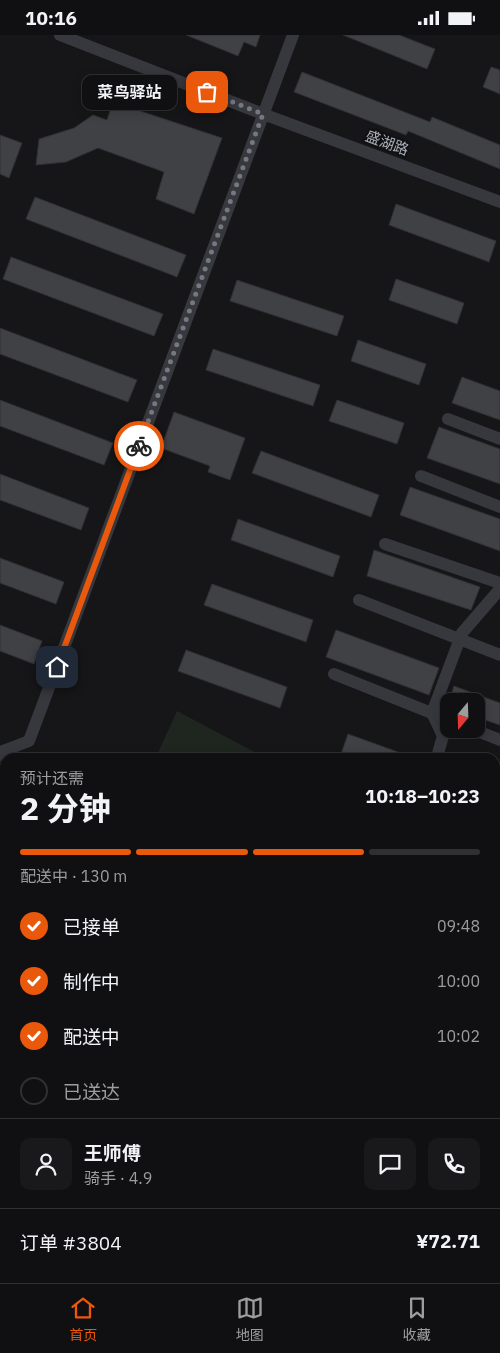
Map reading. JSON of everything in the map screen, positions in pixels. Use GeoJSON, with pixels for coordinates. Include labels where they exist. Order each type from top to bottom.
{"type":"FeatureCollection","features":[{"type":"Feature","properties":{"kind":"street","name":"盛湖路"},"geometry":{"type":"LineString","coordinates":[[60,35],[263,114],[500,202]]}},
{"type":"Feature","properties":{"kind":"street"},"geometry":{"type":"LineString","coordinates":[[2,753],[29,741],[293,35]]}},
{"type":"Feature","properties":{"kind":"street"},"geometry":{"type":"LineString","coordinates":[[448,419],[500,439]]}},
{"type":"Feature","properties":{"kind":"street"},"geometry":{"type":"LineString","coordinates":[[421,476],[500,507]]}},
{"type":"Feature","properties":{"kind":"street"},"geometry":{"type":"LineString","coordinates":[[385,544],[500,583]]}},
{"type":"Feature","properties":{"kind":"street"},"geometry":{"type":"LineString","coordinates":[[438,753],[443,736],[432,713],[462,633],[500,589]]}},
{"type":"Feature","properties":{"kind":"street"},"geometry":{"type":"LineString","coordinates":[[359,600],[500,655]]}},
{"type":"Feature","properties":{"kind":"street"},"geometry":{"type":"LineString","coordinates":[[334,674],[440,716]]}},
{"type":"Feature","properties":{"kind":"street"},"geometry":{"type":"LineString","coordinates":[[485,734],[500,740]]}},
{"type":"Feature","properties":{"kind":"shaded area"},"geometry":{"type":"Polygon","coordinates":[[[177,711],[256,753],[158,753],[177,711]]]}},
{"type":"Feature","properties":{"kind":"building"},"geometry":{"type":"Polygon","coordinates":[[[186,35],[260,35],[256,47],[244,42],[238,56],[186,35]]]}},
{"type":"Feature","properties":{"kind":"building"},"geometry":{"type":"Polygon","coordinates":[[[343,35],[399,35],[435,49],[427,69],[343,35]]]}},
{"type":"Feature","properties":{"kind":"building"},"geometry":{"type":"Polygon","coordinates":[[[491,67],[500,70],[500,94],[483,87],[491,67]]]}},
{"type":"Feature","properties":{"kind":"building"},"geometry":{"type":"Polygon","coordinates":[[[302,72],[430,122],[432,117],[500,145],[500,169],[408,131],[406,135],[294,92],[302,72]]]}},
{"type":"Feature","properties":{"kind":"building"},"geometry":{"type":"Polygon","coordinates":[[[113,102],[222,138],[194,214],[156,199],[164,172],[98,148],[66,162],[36,165],[39,139],[74,128],[93,115],[107,120],[113,102]]]}},
{"type":"Feature","properties":{"kind":"building"},"geometry":{"type":"Polygon","coordinates":[[[0,135],[22,143],[9,178],[0,174],[0,135]]]}},
{"type":"Feature","properties":{"kind":"building"},"geometry":{"type":"Polygon","coordinates":[[[35,197],[186,255],[177,277],[26,219],[35,197]]]}},
{"type":"Feature","properties":{"kind":"building"},"geometry":{"type":"Polygon","coordinates":[[[396,204],[496,241],[489,262],[389,225],[396,204]]]}},
{"type":"Feature","properties":{"kind":"building"},"geometry":{"type":"Polygon","coordinates":[[[11,257],[163,314],[154,336],[3,279],[11,257]]]}},
{"type":"Feature","properties":{"kind":"building"},"geometry":{"type":"Polygon","coordinates":[[[396,279],[464,303],[457,324],[389,300],[396,279]]]}},
{"type":"Feature","properties":{"kind":"building"},"geometry":{"type":"Polygon","coordinates":[[[237,280],[344,316],[337,336],[230,301],[237,280]]]}},
{"type":"Feature","properties":{"kind":"building"},"geometry":{"type":"Polygon","coordinates":[[[0,328],[137,380],[128,402],[0,354],[0,328]]]}},
{"type":"Feature","properties":{"kind":"building"},"geometry":{"type":"Polygon","coordinates":[[[358,340],[426,364],[419,385],[351,361],[358,340]]]}},
{"type":"Feature","properties":{"kind":"building"},"geometry":{"type":"Polygon","coordinates":[[[213,349],[320,385],[313,406],[206,370],[213,349]]]}},
{"type":"Feature","properties":{"kind":"building"},"geometry":{"type":"Polygon","coordinates":[[[462,377],[500,391],[500,420],[452,403],[462,377]]]}},
{"type":"Feature","properties":{"kind":"building"},"geometry":{"type":"Polygon","coordinates":[[[0,400],[113,443],[104,465],[0,426],[0,400]]]}},
{"type":"Feature","properties":{"kind":"building"},"geometry":{"type":"Polygon","coordinates":[[[337,400],[404,423],[397,444],[329,421],[337,400]]]}},
{"type":"Feature","properties":{"kind":"building"},"geometry":{"type":"Polygon","coordinates":[[[174,412],[245,438],[230,480],[208,472],[210,466],[161,448],[174,412]]]}},
{"type":"Feature","properties":{"kind":"building"},"geometry":{"type":"Polygon","coordinates":[[[439,427],[500,449],[500,484],[427,458],[439,427]]]}},
{"type":"Feature","properties":{"kind":"building"},"geometry":{"type":"Polygon","coordinates":[[[261,451],[379,495],[371,517],[252,473],[261,451]]]}},
{"type":"Feature","properties":{"kind":"building"},"geometry":{"type":"Polygon","coordinates":[[[0,474],[89,508],[81,530],[0,500],[0,474]]]}},
{"type":"Feature","properties":{"kind":"building"},"geometry":{"type":"Polygon","coordinates":[[[410,487],[500,519],[500,551],[400,515],[410,487]]]}},
{"type":"Feature","properties":{"kind":"building"},"geometry":{"type":"Polygon","coordinates":[[[238,519],[340,556],[333,577],[231,540],[238,519]]]}},
{"type":"Feature","properties":{"kind":"building"},"geometry":{"type":"Polygon","coordinates":[[[374,550],[480,587],[471,610],[367,576],[374,550]]]}},
{"type":"Feature","properties":{"kind":"building"},"geometry":{"type":"Polygon","coordinates":[[[0,558],[64,582],[56,604],[0,583],[0,558]]]}},
{"type":"Feature","properties":{"kind":"building"},"geometry":{"type":"Polygon","coordinates":[[[212,584],[313,620],[306,642],[204,605],[212,584]]]}},
{"type":"Feature","properties":{"kind":"building"},"geometry":{"type":"Polygon","coordinates":[[[0,625],[42,641],[34,664],[0,651],[0,625]]]}},
{"type":"Feature","properties":{"kind":"building"},"geometry":{"type":"Polygon","coordinates":[[[336,630],[439,668],[429,695],[326,657],[336,630]]]}},
{"type":"Feature","properties":{"kind":"building"},"geometry":{"type":"Polygon","coordinates":[[[186,650],[287,687],[280,708],[178,671],[186,650]]]}},
{"type":"Feature","properties":{"kind":"building"},"geometry":{"type":"Polygon","coordinates":[[[454,686],[473,693],[452,693],[454,686]]]}},
{"type":"Feature","properties":{"kind":"building"},"geometry":{"type":"Polygon","coordinates":[[[485,697],[500,703],[500,725],[485,720],[485,697]]]}},
{"type":"Feature","properties":{"kind":"building"},"geometry":{"type":"Polygon","coordinates":[[[348,734],[401,753],[341,753],[348,734]]]}},
{"type":"Feature","properties":{"kind":"way so far"},"geometry":{"type":"LineString","coordinates":[[139,446],[263,114],[207,92]]}},
{"type":"Feature","properties":{"kind":"place","name":"菜鸟驿站"},"geometry":{"type":"Point","coordinates":[207,92]}},
{"type":"Feature","properties":{"kind":"route"},"geometry":{"type":"LineString","coordinates":[[57,667],[139,446]]}}]}
